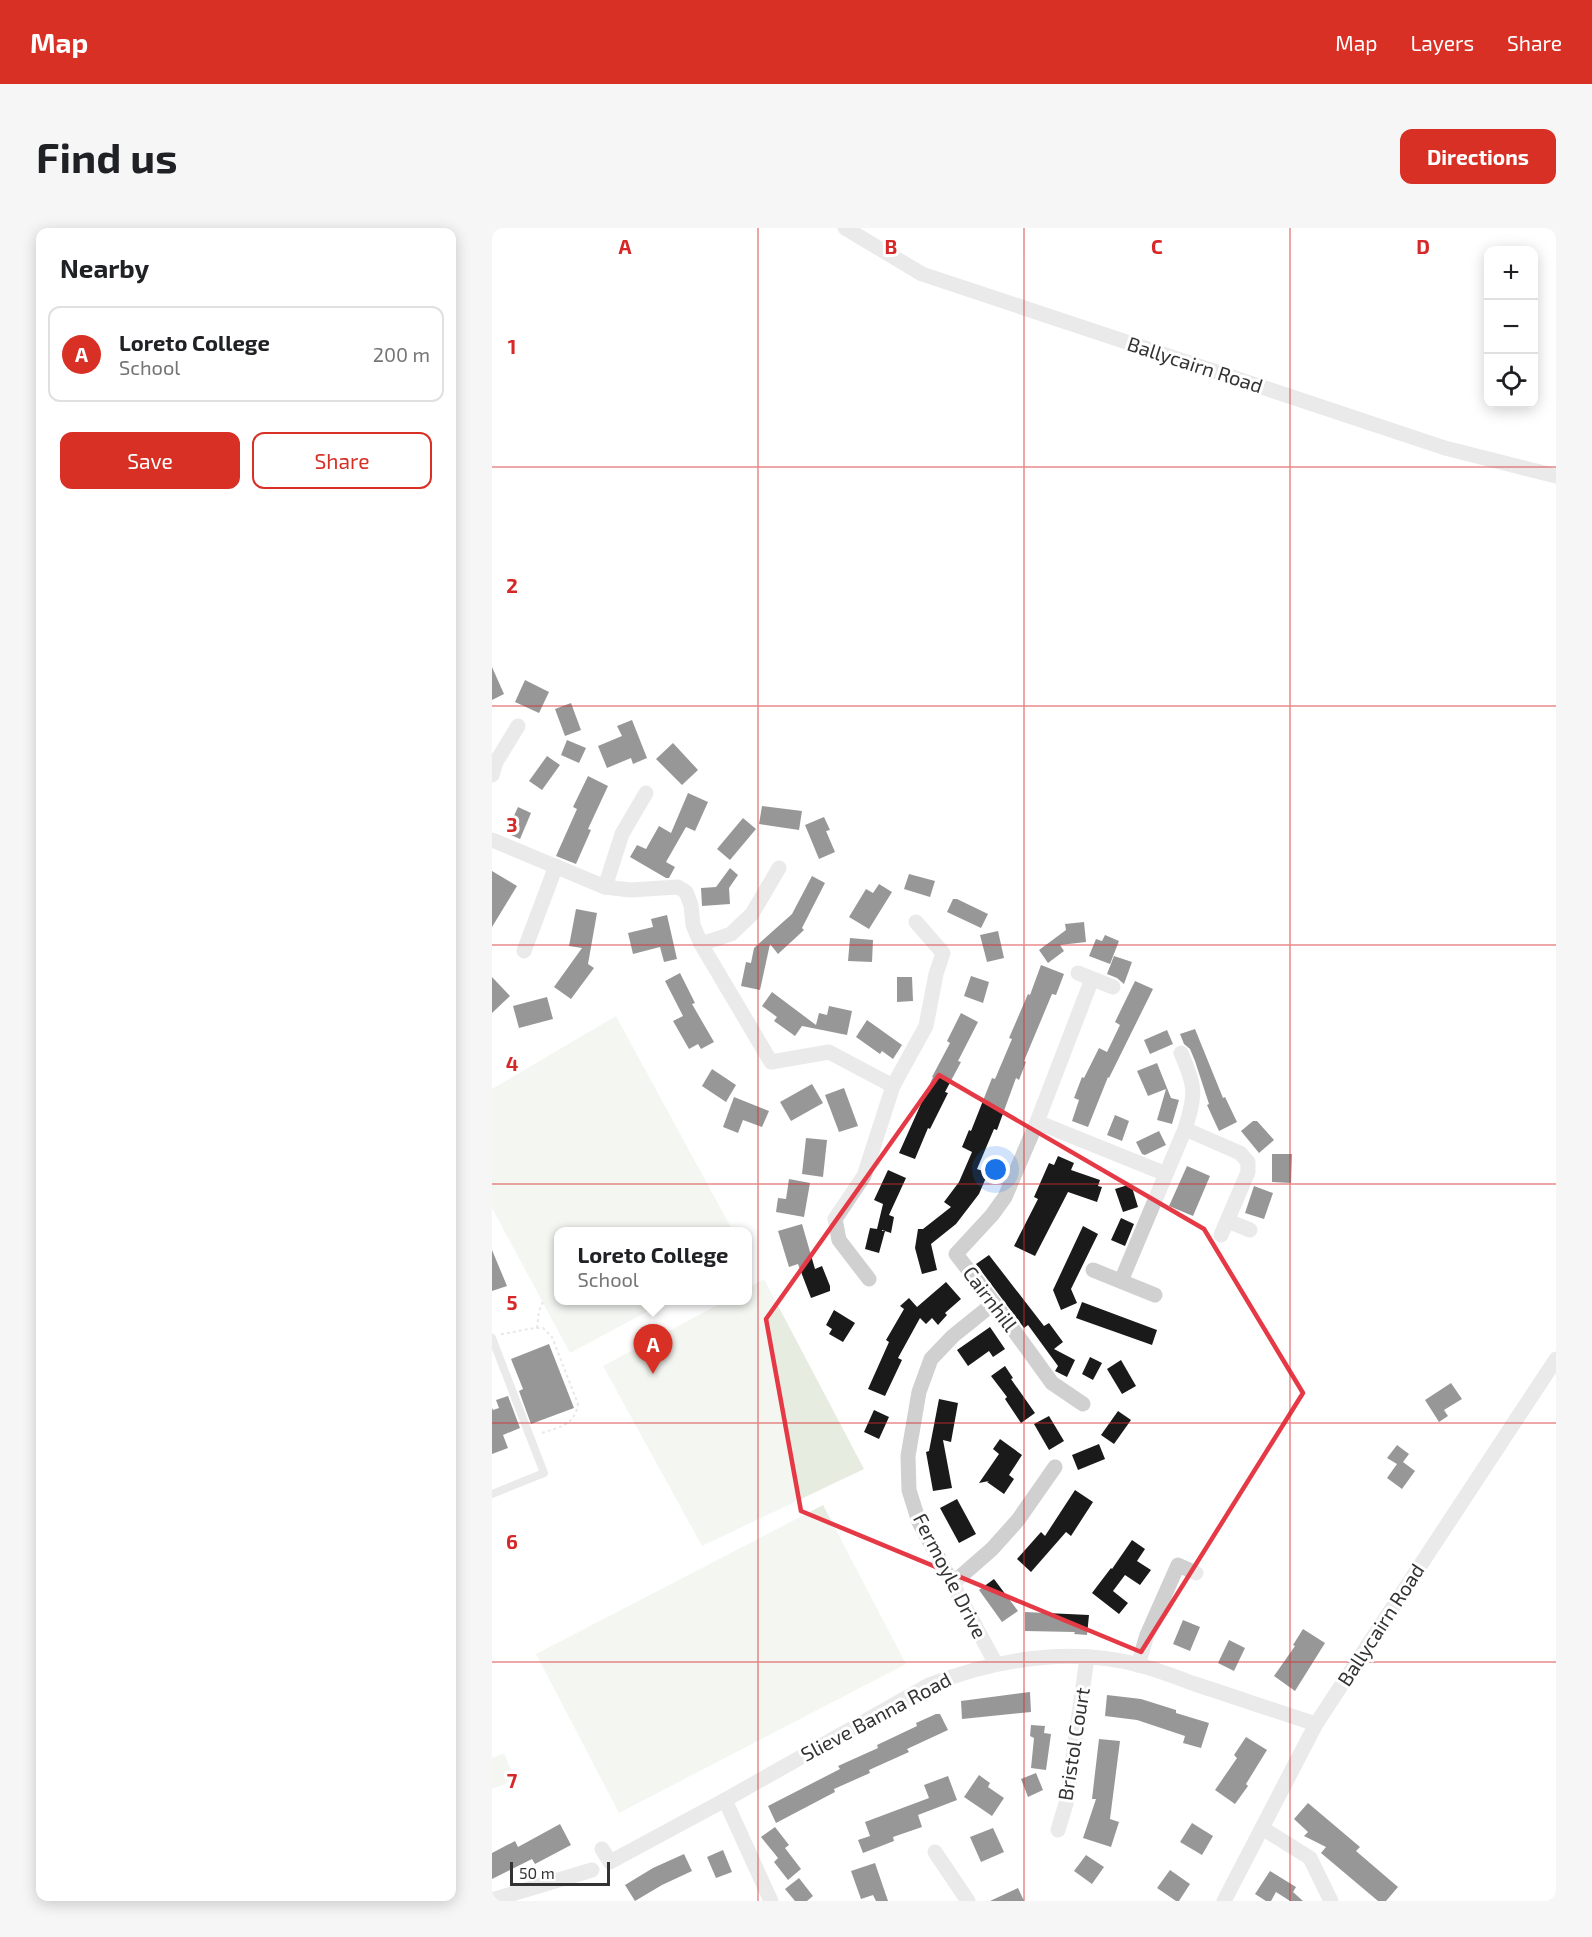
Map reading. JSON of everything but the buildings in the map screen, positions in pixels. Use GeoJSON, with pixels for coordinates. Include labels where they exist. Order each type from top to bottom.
{"type":"FeatureCollection","features":[{"type":"Feature","properties":{"kind":"street","name":"Ballycairn Road"},"geometry":{"type":"LineString","coordinates":[[845,228],[922,274],[1445,448],[1556,476]]}},
{"type":"Feature","properties":{"kind":"street"},"geometry":{"type":"LineString","coordinates":[[492,775],[496,762],[518,726]]}},
{"type":"Feature","properties":{"kind":"street"},"geometry":{"type":"LineString","coordinates":[[605,887],[622,834],[646,793]]}},
{"type":"Feature","properties":{"kind":"street"},"geometry":{"type":"LineString","coordinates":[[492,840],[605,887],[630,890],[678,887],[686,892],[691,905],[693,925],[701,944],[771,1062],[829,1052],[893,1086]]}},
{"type":"Feature","properties":{"kind":"street"},"geometry":{"type":"LineString","coordinates":[[524,951],[556,866]]}},
{"type":"Feature","properties":{"kind":"street"},"geometry":{"type":"LineString","coordinates":[[701,944],[731,934],[752,914],[779,868]]}},
{"type":"Feature","properties":{"kind":"street"},"geometry":{"type":"LineString","coordinates":[[869,1279],[839,1240],[835,1219],[864,1176],[893,1086],[926,1026],[936,974],[943,953],[916,922]]}},
{"type":"Feature","properties":{"kind":"street","name":"Cairnhill"},"geometry":{"type":"LineString","coordinates":[[1083,1404],[1052,1383],[994,1302],[956,1254],[992,1215],[1005,1197],[1037,1122],[1085,976],[1113,987]]}},
{"type":"Feature","properties":{"kind":"street"},"geometry":{"type":"LineString","coordinates":[[1121,1281],[1185,1129],[1192,1106],[1194,1092],[1191,1076],[1181,1053]]}},
{"type":"Feature","properties":{"kind":"street"},"geometry":{"type":"LineString","coordinates":[[1037,1122],[1166,1174]]}},
{"type":"Feature","properties":{"kind":"street"},"geometry":{"type":"LineString","coordinates":[[1185,1129],[1240,1153],[1248,1162],[1248,1172],[1224,1228],[1250,1230]]}},
{"type":"Feature","properties":{"kind":"street"},"geometry":{"type":"LineString","coordinates":[[1093,1270],[1155,1295]]}},
{"type":"Feature","properties":{"kind":"street","name":"Fermoyle Drive"},"geometry":{"type":"LineString","coordinates":[[994,1302],[953,1336],[931,1359],[919,1392],[908,1456],[909,1490],[919,1522],[996,1664]]}},
{"type":"Feature","properties":{"kind":"street","name":"Ballycairn Road"},"geometry":{"type":"LineString","coordinates":[[1224,1901],[1316,1724],[1556,1359]]}},
{"type":"Feature","properties":{"kind":"street"},"geometry":{"type":"LineString","coordinates":[[952,1584],[993,1549],[1018,1520],[1055,1467]]}},
{"type":"Feature","properties":{"kind":"street"},"geometry":{"type":"LineString","coordinates":[[1138,1665],[1147,1635],[1178,1565],[1196,1573]]}},
{"type":"Feature","properties":{"kind":"street","name":"Slieve Banna Road"},"geometry":{"type":"LineString","coordinates":[[602,1849],[610,1862],[725,1800],[929,1684],[962,1672],[996,1664],[1063,1656],[1138,1665],[1316,1724]]}},
{"type":"Feature","properties":{"kind":"street","name":"Bristol Court"},"geometry":{"type":"LineString","coordinates":[[1058,1830],[1067,1800],[1087,1658]]}},
{"type":"Feature","properties":{"kind":"street"},"geometry":{"type":"LineString","coordinates":[[725,1800],[771,1901]]}},
{"type":"Feature","properties":{"kind":"street"},"geometry":{"type":"LineString","coordinates":[[1262,1828],[1310,1858],[1331,1901]]}},
{"type":"Feature","properties":{"kind":"street"},"geometry":{"type":"LineString","coordinates":[[935,1852],[968,1901]]}},
{"type":"Feature","properties":{"kind":"street"},"geometry":{"type":"LineString","coordinates":[[492,1900],[592,1870]]}},
{"type":"Feature","properties":{"kind":"lane"},"geometry":{"type":"LineString","coordinates":[[492,1494],[544,1473],[496,1336]]}},
{"type":"Feature","properties":{"kind":"path"},"geometry":{"type":"LineString","coordinates":[[537,1328],[539,1311],[543,1302]]}},
{"type":"Feature","properties":{"kind":"path"},"geometry":{"type":"LineString","coordinates":[[496,1336],[543,1328],[552,1337],[578,1404],[576,1414],[569,1423],[530,1437]]}},
{"type":"Feature","properties":{"kind":"highlighted area"},"geometry":{"type":"Polygon","coordinates":[[[939,1075],[1204,1229],[1303,1393],[1141,1652],[801,1511],[766,1319],[939,1075]]]}},
{"type":"Feature","properties":{"kind":"shaded area"},"geometry":{"type":"Polygon","coordinates":[[[616,1016],[731,1227],[554,1227],[554,1305],[660,1305],[570,1353],[492,1208],[492,1089],[616,1016]]]}},
{"type":"Feature","properties":{"kind":"shaded area"},"geometry":{"type":"Polygon","coordinates":[[[764,1279],[864,1469],[702,1546],[603,1366],[717,1305],[752,1305],[752,1286],[764,1279]]]}},
{"type":"Feature","properties":{"kind":"shaded area"},"geometry":{"type":"Polygon","coordinates":[[[823,1505],[906,1664],[619,1813],[536,1654],[823,1505]]]}},
{"type":"Feature","properties":{"kind":"shaded area"},"geometry":{"type":"Polygon","coordinates":[[[504,1753],[515,1780],[492,1789],[492,1758],[504,1753]]]}},
{"type":"Feature","properties":{"kind":"place","name":"Loreto College"},"geometry":{"type":"Point","coordinates":[653,1374]}}]}
